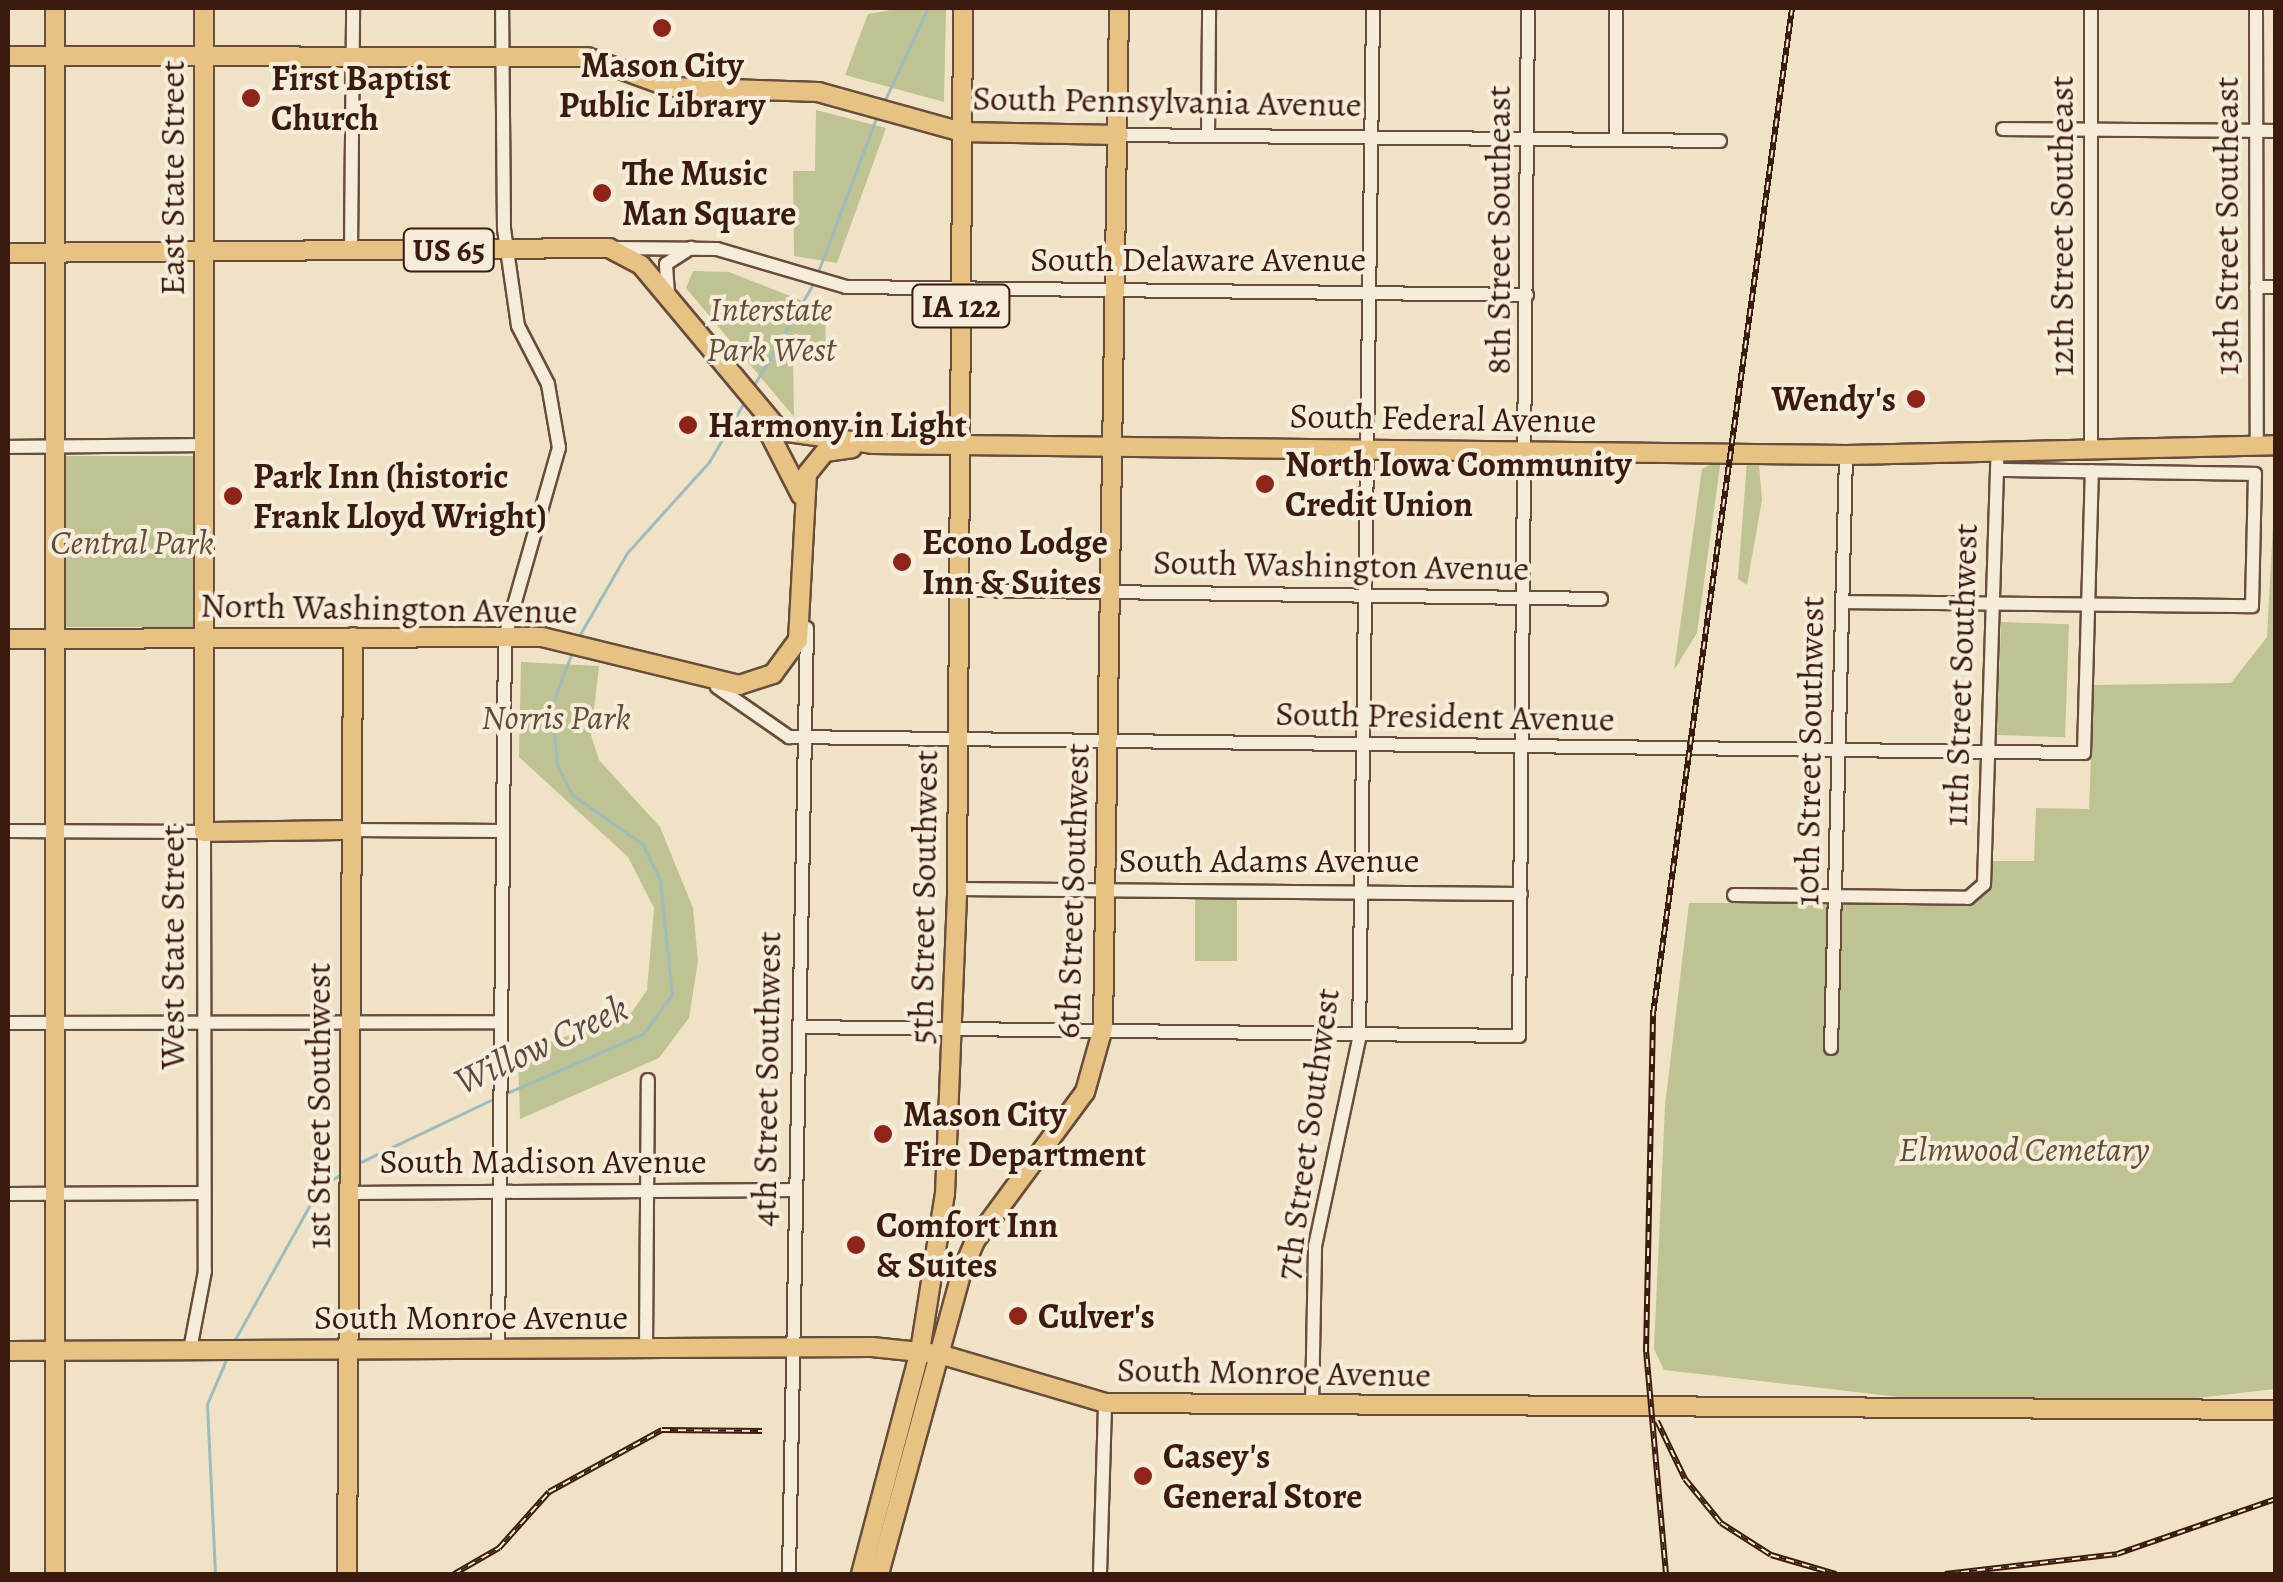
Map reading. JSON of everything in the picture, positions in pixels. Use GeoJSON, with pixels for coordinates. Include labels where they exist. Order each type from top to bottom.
{"type":"FeatureCollection","features":[{"type":"Feature","properties":{"kind":"main road"},"geometry":{"type":"LineString","coordinates":[[54,8],[58,1352],[54,1574]]}},
{"type":"Feature","properties":{"kind":"main road","name":"East State Street"},"geometry":{"type":"LineString","coordinates":[[204,8],[204,445]]}},
{"type":"Feature","properties":{"kind":"main road","name":"IA 122"},"geometry":{"type":"LineString","coordinates":[[962,443],[963,8]]}},
{"type":"Feature","properties":{"kind":"main road","name":"6th Street Southwest"},"geometry":{"type":"LineString","coordinates":[[939,1354],[975,1241],[1069,1120],[1102,1028],[1118,446],[1118,8]]}},
{"type":"Feature","properties":{"kind":"main road","name":"South Pennsylvania Avenue"},"geometry":{"type":"LineString","coordinates":[[8,56],[501,56],[610,60],[668,87],[818,92],[962,132],[1119,135]]}},
{"type":"Feature","properties":{"kind":"main road"},"geometry":{"type":"LineString","coordinates":[[609,248],[641,265],[671,302]]}},
{"type":"Feature","properties":{"kind":"main road","name":"South Delaware Avenue"},"geometry":{"type":"LineString","coordinates":[[204,252],[609,248]]}},
{"type":"Feature","properties":{"kind":"main road","name":"US 65"},"geometry":{"type":"LineString","coordinates":[[8,253],[204,252]]}},
{"type":"Feature","properties":{"kind":"main road","name":"South Federal Avenue"},"geometry":{"type":"LineString","coordinates":[[671,302],[756,412],[798,437],[872,444],[1846,455],[1997,446],[2266,445]]}},
{"type":"Feature","properties":{"kind":"main road"},"geometry":{"type":"LineString","coordinates":[[756,412],[788,460],[806,514]]}},
{"type":"Feature","properties":{"kind":"main road","name":"5th Street Southwest"},"geometry":{"type":"LineString","coordinates":[[920,1351],[945,1194],[954,1027],[962,443]]}},
{"type":"Feature","properties":{"kind":"main road"},"geometry":{"type":"LineString","coordinates":[[717,687],[757,681],[788,659],[807,585],[810,466],[826,452],[872,444]]}},
{"type":"Feature","properties":{"kind":"main road","name":"West State Street"},"geometry":{"type":"LineString","coordinates":[[204,445],[204,832]]}},
{"type":"Feature","properties":{"kind":"main road","name":"1st Street Southwest"},"geometry":{"type":"LineString","coordinates":[[347,1574],[353,637]]}},
{"type":"Feature","properties":{"kind":"main road","name":"North Washington Avenue"},"geometry":{"type":"LineString","coordinates":[[8,639],[542,637],[601,645],[717,687]]}},
{"type":"Feature","properties":{"kind":"main road"},"geometry":{"type":"LineString","coordinates":[[204,832],[352,830]]}},
{"type":"Feature","properties":{"kind":"main road","name":"South Monroe Avenue"},"geometry":{"type":"LineString","coordinates":[[8,1352],[793,1347],[939,1354],[1105,1403],[2174,1414],[2276,1410]]}},
{"type":"Feature","properties":{"kind":"main road"},"geometry":{"type":"LineString","coordinates":[[861,1574],[920,1351]]}},
{"type":"Feature","properties":{"kind":"main road"},"geometry":{"type":"LineString","coordinates":[[879,1574],[939,1354]]}},
{"type":"Feature","properties":{"kind":"main road","name":"South Monroe Avenue"},"geometry":{"type":"LineString","coordinates":[[2245,1413],[2276,1421]]}},
{"type":"Feature","properties":{"kind":"street"},"geometry":{"type":"LineString","coordinates":[[351,251],[353,8]]}},
{"type":"Feature","properties":{"kind":"street"},"geometry":{"type":"LineString","coordinates":[[498,1349],[505,638],[559,448],[548,384],[518,326],[508,249],[502,8]]}},
{"type":"Feature","properties":{"kind":"street"},"geometry":{"type":"LineString","coordinates":[[1208,8],[1208,136]]}},
{"type":"Feature","properties":{"kind":"street","name":"7th Street Southwest"},"geometry":{"type":"LineString","coordinates":[[1312,1406],[1315,1246],[1358,1039],[1370,596],[1373,8]]}},
{"type":"Feature","properties":{"kind":"street","name":"8th Street Southeast"},"geometry":{"type":"LineString","coordinates":[[1358,1039],[1519,1036],[1528,8]]}},
{"type":"Feature","properties":{"kind":"street"},"geometry":{"type":"LineString","coordinates":[[1616,8],[1616,140]]}},
{"type":"Feature","properties":{"kind":"street","name":"12th Street Southeast"},"geometry":{"type":"LineString","coordinates":[[2091,8],[2091,445]]}},
{"type":"Feature","properties":{"kind":"street","name":"13th Street Southeast"},"geometry":{"type":"LineString","coordinates":[[2256,8],[2256,287],[2266,445]]}},
{"type":"Feature","properties":{"kind":"street"},"geometry":{"type":"LineString","coordinates":[[2003,129],[2276,131]]}},
{"type":"Feature","properties":{"kind":"street","name":"South Pennsylvania Avenue"},"geometry":{"type":"LineString","coordinates":[[1119,135],[1720,141]]}},
{"type":"Feature","properties":{"kind":"street","name":"South Delaware Avenue"},"geometry":{"type":"LineString","coordinates":[[609,248],[693,248],[790,271],[832,286],[1528,295]]}},
{"type":"Feature","properties":{"kind":"street"},"geometry":{"type":"LineString","coordinates":[[671,302],[666,264],[693,248]]}},
{"type":"Feature","properties":{"kind":"street"},"geometry":{"type":"LineString","coordinates":[[2256,287],[2276,287]]}},
{"type":"Feature","properties":{"kind":"street"},"geometry":{"type":"LineString","coordinates":[[8,447],[204,445]]}},
{"type":"Feature","properties":{"kind":"street","name":"11th Street Southwest"},"geometry":{"type":"LineString","coordinates":[[1835,897],[1968,898],[1984,884],[1997,446]]}},
{"type":"Feature","properties":{"kind":"street","name":"10th Street Southwest"},"geometry":{"type":"LineString","coordinates":[[1831,1048],[1846,455]]}},
{"type":"Feature","properties":{"kind":"street"},"geometry":{"type":"LineString","coordinates":[[1842,602],[2252,606],[2255,474],[1996,470]]}},
{"type":"Feature","properties":{"kind":"street"},"geometry":{"type":"LineString","coordinates":[[2088,605],[2092,472]]}},
{"type":"Feature","properties":{"kind":"street","name":"4th Street Southwest"},"geometry":{"type":"LineString","coordinates":[[789,1574],[807,585]]}},
{"type":"Feature","properties":{"kind":"street","name":"South Washington Avenue"},"geometry":{"type":"LineString","coordinates":[[960,590],[1601,599]]}},
{"type":"Feature","properties":{"kind":"street","name":"South President Avenue"},"geometry":{"type":"LineString","coordinates":[[806,737],[2084,752],[2088,605]]}},
{"type":"Feature","properties":{"kind":"street"},"geometry":{"type":"LineString","coordinates":[[717,687],[789,737],[806,737]]}},
{"type":"Feature","properties":{"kind":"street"},"geometry":{"type":"LineString","coordinates":[[352,830],[502,831]]}},
{"type":"Feature","properties":{"kind":"street"},"geometry":{"type":"LineString","coordinates":[[8,832],[204,832]]}},
{"type":"Feature","properties":{"kind":"street","name":"West State Street"},"geometry":{"type":"LineString","coordinates":[[195,1351],[204,1271],[204,832]]}},
{"type":"Feature","properties":{"kind":"street","name":"South Adams Avenue"},"geometry":{"type":"LineString","coordinates":[[956,889],[1521,894]]}},
{"type":"Feature","properties":{"kind":"street"},"geometry":{"type":"LineString","coordinates":[[1734,896],[1835,897]]}},
{"type":"Feature","properties":{"kind":"street"},"geometry":{"type":"LineString","coordinates":[[8,1023],[501,1022]]}},
{"type":"Feature","properties":{"kind":"street"},"geometry":{"type":"LineString","coordinates":[[800,1027],[1102,1028],[1358,1039]]}},
{"type":"Feature","properties":{"kind":"street"},"geometry":{"type":"LineString","coordinates":[[646,1348],[648,1080]]}},
{"type":"Feature","properties":{"kind":"street","name":"South Madison Avenue"},"geometry":{"type":"LineString","coordinates":[[350,1191],[796,1190]]}},
{"type":"Feature","properties":{"kind":"street"},"geometry":{"type":"LineString","coordinates":[[8,1194],[204,1193]]}},
{"type":"Feature","properties":{"kind":"street"},"geometry":{"type":"LineString","coordinates":[[2174,1414],[2276,1402]]}},
{"type":"Feature","properties":{"kind":"street"},"geometry":{"type":"LineString","coordinates":[[1100,1574],[1105,1403]]}},
{"type":"Feature","properties":{"kind":"green space"},"geometry":{"type":"Polygon","coordinates":[[[902,8],[946,8],[944,102],[845,75],[868,14],[902,8]]]}},
{"type":"Feature","properties":{"kind":"green space"},"geometry":{"type":"Polygon","coordinates":[[[816,110],[886,128],[837,263],[794,256],[793,171],[815,171],[816,110]]]}},
{"type":"Feature","properties":{"kind":"green space","name":"Interstate Park West"},"geometry":{"type":"Polygon","coordinates":[[[693,271],[729,272],[826,310],[825,356],[793,360],[794,417],[686,288],[693,271]]]}},
{"type":"Feature","properties":{"kind":"green space","name":"Central Park"},"geometry":{"type":"Polygon","coordinates":[[[66,456],[198,456],[198,627],[66,627],[66,456]]]}},
{"type":"Feature","properties":{"kind":"green space"},"geometry":{"type":"Polygon","coordinates":[[[1721,459],[1697,633],[1674,670],[1702,469],[1721,459]]]}},
{"type":"Feature","properties":{"kind":"green space"},"geometry":{"type":"Polygon","coordinates":[[[1747,461],[1759,465],[1762,500],[1747,585],[1738,579],[1747,461]]]}},
{"type":"Feature","properties":{"kind":"green space","name":"Elmwood Cemetary"},"geometry":{"type":"Polygon","coordinates":[[[2275,489],[2275,1389],[2179,1400],[1925,1400],[1664,1370],[1654,1349],[1665,1106],[1689,903],[1969,903],[1985,893],[1992,861],[2034,861],[2036,808],[2089,809],[2094,685],[2231,683],[2267,637],[2275,489]]]}},
{"type":"Feature","properties":{"kind":"green space"},"geometry":{"type":"Polygon","coordinates":[[[2001,622],[2069,624],[2065,737],[1997,735],[2001,622]]]}},
{"type":"Feature","properties":{"kind":"green space","name":"Norris Park"},"geometry":{"type":"Polygon","coordinates":[[[521,662],[599,666],[591,735],[599,760],[660,827],[693,908],[698,961],[689,1018],[659,1058],[520,1119],[518,1054],[632,1012],[647,990],[654,908],[628,857],[519,757],[521,662]]]}},
{"type":"Feature","properties":{"kind":"green space"},"geometry":{"type":"Polygon","coordinates":[[[1195,892],[1237,892],[1237,961],[1195,961],[1195,892]]]}},
{"type":"Feature","properties":{"kind":"waterway","name":"Willow Creek"},"geometry":{"type":"LineString","coordinates":[[883,104],[928,8]]}},
{"type":"Feature","properties":{"kind":"waterway","name":"Willow Creek"},"geometry":{"type":"LineString","coordinates":[[818,272],[877,116]]}},
{"type":"Feature","properties":{"kind":"waterway","name":"Willow Creek"},"geometry":{"type":"LineString","coordinates":[[754,385],[813,284]]}},
{"type":"Feature","properties":{"kind":"waterway","name":"Willow Creek"},"geometry":{"type":"LineString","coordinates":[[578,638],[627,553],[709,462],[745,401]]}},
{"type":"Feature","properties":{"kind":"waterway","name":"Willow Creek"},"geometry":{"type":"LineString","coordinates":[[507,1093],[643,1034],[672,995],[660,880],[642,844],[572,795],[557,765],[552,705],[573,650]]}},
{"type":"Feature","properties":{"kind":"waterway"},"geometry":{"type":"LineString","coordinates":[[359,1163],[495,1098]]}},
{"type":"Feature","properties":{"kind":"waterway"},"geometry":{"type":"LineString","coordinates":[[233,1343],[320,1187],[343,1173]]}},
{"type":"Feature","properties":{"kind":"waterway","name":"Willow Creek"},"geometry":{"type":"LineString","coordinates":[[215,1574],[207,1404],[226,1360]]}},
{"type":"Feature","properties":{"kind":"railway"},"geometry":{"type":"LineString","coordinates":[[1666,1574],[1646,1352],[1653,1014],[1792,8]]}},
{"type":"Feature","properties":{"kind":"railway"},"geometry":{"type":"LineString","coordinates":[[1657,1421],[1685,1479],[1721,1523],[1771,1555],[1836,1574]]}},
{"type":"Feature","properties":{"kind":"railway"},"geometry":{"type":"LineString","coordinates":[[454,1574],[499,1548],[549,1492],[662,1430],[762,1431]]}},
{"type":"Feature","properties":{"kind":"railway"},"geometry":{"type":"LineString","coordinates":[[1945,1574],[2117,1554],[2276,1499]]}},
{"type":"Feature","properties":{"kind":"place","name":"Mason City Public Library"},"geometry":{"type":"Point","coordinates":[662,28]}},
{"type":"Feature","properties":{"kind":"place","name":"First Baptist Church"},"geometry":{"type":"Point","coordinates":[251,98]}},
{"type":"Feature","properties":{"kind":"place","name":"The Music Man Square"},"geometry":{"type":"Point","coordinates":[602,193]}},
{"type":"Feature","properties":{"kind":"place","name":"Wendy's"},"geometry":{"type":"Point","coordinates":[1916,399]}},
{"type":"Feature","properties":{"kind":"place","name":"Harmony in Light"},"geometry":{"type":"Point","coordinates":[688,425]}},
{"type":"Feature","properties":{"kind":"place","name":"North Iowa Community Credit Union"},"geometry":{"type":"Point","coordinates":[1265,484]}},
{"type":"Feature","properties":{"kind":"place","name":"Park Inn (historic Frank Lloyd Wright)"},"geometry":{"type":"Point","coordinates":[233,496]}},
{"type":"Feature","properties":{"kind":"place","name":"Econo Lodge Inn & Suites"},"geometry":{"type":"Point","coordinates":[902,562]}},
{"type":"Feature","properties":{"kind":"place","name":"Mason City Fire Department"},"geometry":{"type":"Point","coordinates":[883,1134]}},
{"type":"Feature","properties":{"kind":"place","name":"Comfort Inn & Suites"},"geometry":{"type":"Point","coordinates":[856,1245]}},
{"type":"Feature","properties":{"kind":"place","name":"Culver's"},"geometry":{"type":"Point","coordinates":[1018,1316]}},
{"type":"Feature","properties":{"kind":"place","name":"Casey's General Store"},"geometry":{"type":"Point","coordinates":[1143,1476]}}]}
